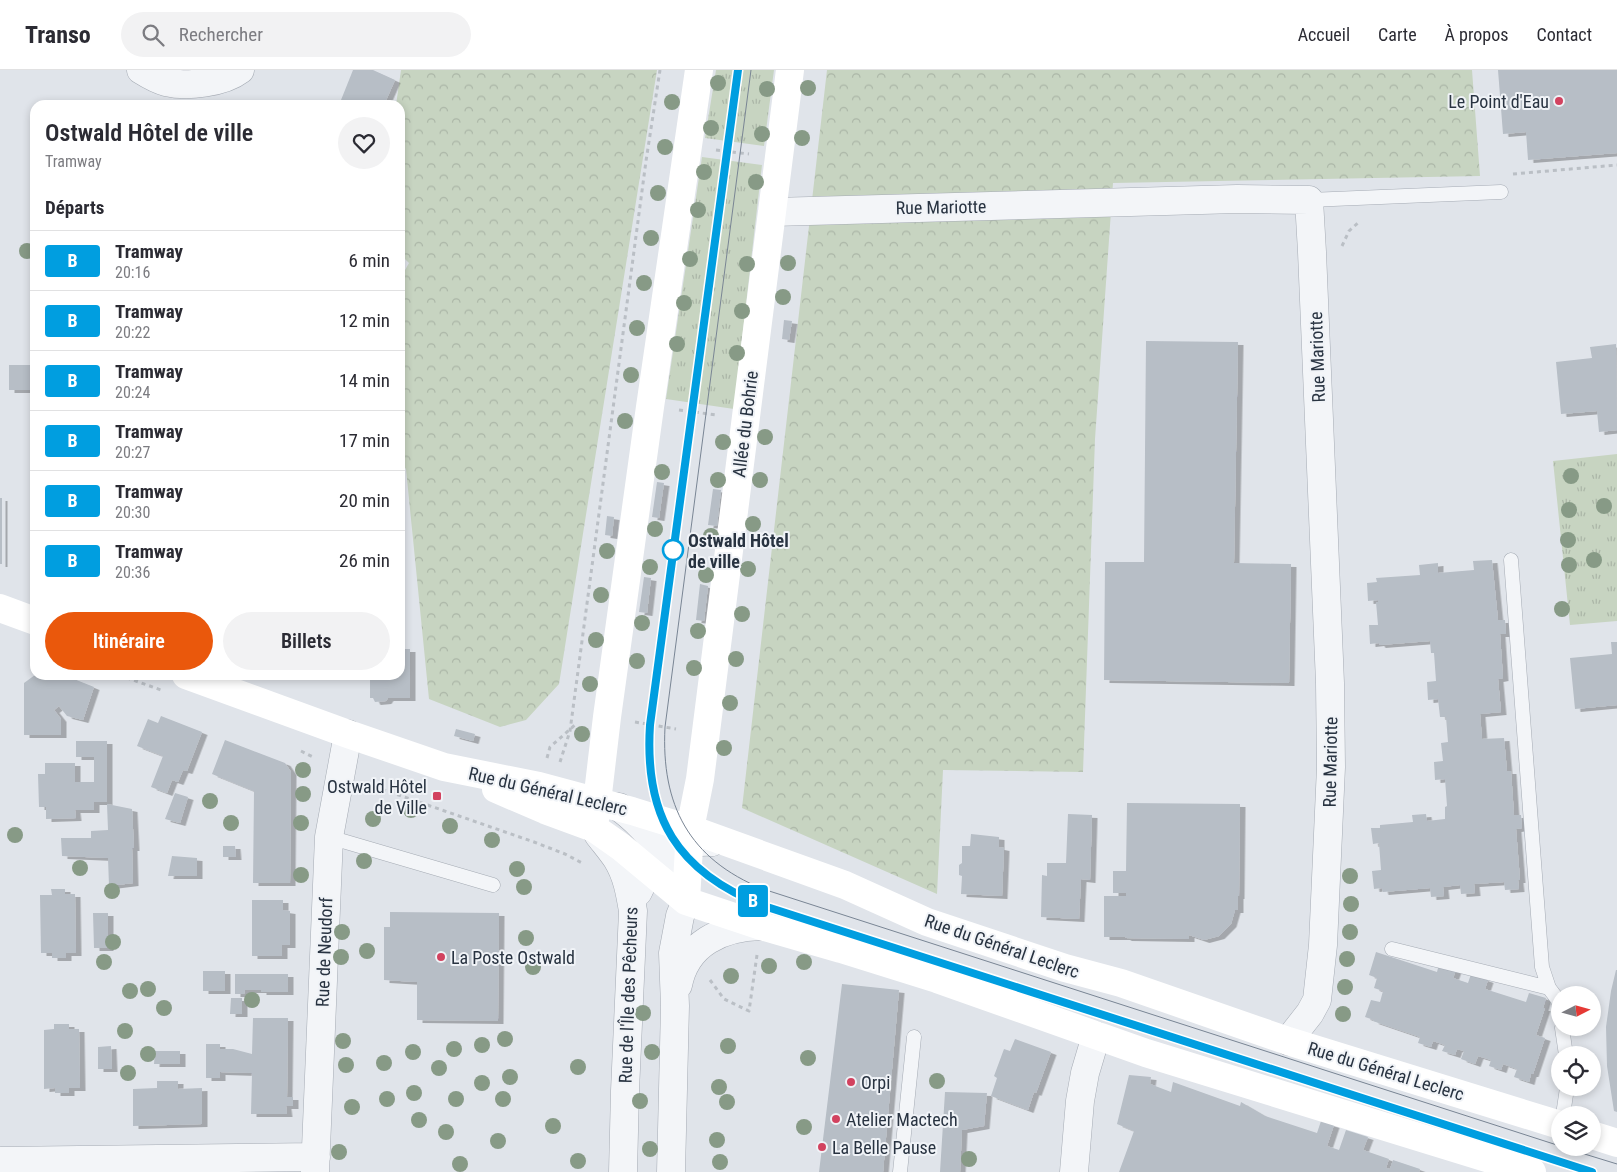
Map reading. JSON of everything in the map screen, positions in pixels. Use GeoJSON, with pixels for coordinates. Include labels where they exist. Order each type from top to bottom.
{"type":"FeatureCollection","features":[{"type":"Feature","properties":{"kind":"main road"},"geometry":{"type":"LineString","coordinates":[[539,786],[558,788],[581,780],[592,770],[598,761],[604,739],[699,70]]}},
{"type":"Feature","properties":{"kind":"main road","name":"Allée du Bohrie"},"geometry":{"type":"LineString","coordinates":[[681,903],[700,779],[790,70]]}},
{"type":"Feature","properties":{"kind":"main road"},"geometry":{"type":"LineString","coordinates":[[0,608],[30,619]]}},
{"type":"Feature","properties":{"kind":"main road","name":"Rue du Général Leclerc"},"geometry":{"type":"LineString","coordinates":[[200,680],[444,767],[545,810],[594,828],[622,846],[656,863],[681,903],[841,949],[928,977],[1146,1053],[1532,1172]]}},
{"type":"Feature","properties":{"kind":"main road"},"geometry":{"type":"LineString","coordinates":[[594,828],[608,804],[604,739]]}},
{"type":"Feature","properties":{"kind":"main road","name":"Rue du Général Leclerc"},"geometry":{"type":"LineString","coordinates":[[444,767],[539,786],[608,804],[690,836]]}},
{"type":"Feature","properties":{"kind":"main road","name":"Allée du Bohrie"},"geometry":{"type":"LineString","coordinates":[[700,779],[699,794],[704,817],[718,833],[736,846]]}},
{"type":"Feature","properties":{"kind":"main road","name":"Rue du Général Leclerc"},"geometry":{"type":"LineString","coordinates":[[736,846],[845,885],[926,922],[1065,968],[1121,983],[1288,1041],[1551,1122]]}},
{"type":"Feature","properties":{"kind":"main road"},"geometry":{"type":"LineString","coordinates":[[1601,1138],[1617,1143]]}},
{"type":"Feature","properties":{"kind":"street"},"geometry":{"type":"LineString","coordinates":[[141,70],[164,82],[186,83],[207,82],[225,78],[240,70]]}},
{"type":"Feature","properties":{"kind":"street","name":"Rue Mariotte"},"geometry":{"type":"LineString","coordinates":[[773,212],[1236,199],[1309,200],[1330,683],[1331,767],[1323,945],[1319,983],[1316,1000],[1310,1013],[1288,1041]]}},
{"type":"Feature","properties":{"kind":"street","name":"Rue de Neudorf"},"geometry":{"type":"LineString","coordinates":[[316,1165],[329,837],[348,734]]}},
{"type":"Feature","properties":{"kind":"street"},"geometry":{"type":"LineString","coordinates":[[608,804],[636,820],[650,836],[656,863]]}},
{"type":"Feature","properties":{"kind":"street","name":"Rue de l'Île des Pêcheurs"},"geometry":{"type":"LineString","coordinates":[[594,828],[617,859],[623,871],[633,911],[623,1172]]}},
{"type":"Feature","properties":{"kind":"street"},"geometry":{"type":"LineString","coordinates":[[633,911],[637,895],[656,863],[669,850],[690,836],[706,842],[720,842],[736,846]]}},
{"type":"Feature","properties":{"kind":"street"},"geometry":{"type":"LineString","coordinates":[[671,1172],[675,1006],[673,953],[681,903]]}},
{"type":"Feature","properties":{"kind":"street"},"geometry":{"type":"LineString","coordinates":[[675,1006],[683,968],[694,951],[707,939],[722,932],[744,926],[761,926]]}},
{"type":"Feature","properties":{"kind":"street"},"geometry":{"type":"LineString","coordinates":[[1074,1172],[1080,1101],[1085,1073],[1096,1036]]}},
{"type":"Feature","properties":{"kind":"street"},"geometry":{"type":"LineString","coordinates":[[0,1161],[316,1165]]}},
{"type":"Feature","properties":{"kind":"lane"},"geometry":{"type":"LineString","coordinates":[[1309,200],[1501,192]]}},
{"type":"Feature","properties":{"kind":"lane"},"geometry":{"type":"LineString","coordinates":[[1511,560],[1542,967],[1551,991]]}},
{"type":"Feature","properties":{"kind":"lane"},"geometry":{"type":"LineString","coordinates":[[329,837],[493,885]]}},
{"type":"Feature","properties":{"kind":"lane"},"geometry":{"type":"LineString","coordinates":[[1392,949],[1549,988]]}},
{"type":"Feature","properties":{"kind":"lane"},"geometry":{"type":"LineString","coordinates":[[900,1172],[914,1037]]}},
{"type":"Feature","properties":{"kind":"path"},"geometry":{"type":"LineString","coordinates":[[560,762],[570,731],[646,161],[660,70]]}},
{"type":"Feature","properties":{"kind":"path"},"geometry":{"type":"LineString","coordinates":[[688,146],[780,158]]}},
{"type":"Feature","properties":{"kind":"path"},"geometry":{"type":"LineString","coordinates":[[534,842],[565,854],[589,868]]}},
{"type":"Feature","properties":{"kind":"green space"},"geometry":{"type":"Polygon","coordinates":[[[401,70],[657,70],[559,684],[526,720],[500,727],[429,699],[405,468],[405,270],[409,263],[405,259],[405,100],[397,100],[401,70]]]}},
{"type":"Feature","properties":{"kind":"green space"},"geometry":{"type":"Polygon","coordinates":[[[716,70],[774,70],[764,146],[705,138],[716,70]]]}},
{"type":"Feature","properties":{"kind":"green space"},"geometry":{"type":"Polygon","coordinates":[[[827,70],[1472,70],[1480,176],[1113,183],[1095,439],[1083,772],[943,770],[937,894],[742,808],[827,70]]]}},
{"type":"Feature","properties":{"kind":"green space"},"geometry":{"type":"Polygon","coordinates":[[[702,157],[762,165],[734,409],[666,399],[702,157]]]}},
{"type":"Feature","properties":{"kind":"green space"},"geometry":{"type":"Polygon","coordinates":[[[1617,454],[1617,621],[1570,625],[1553,461],[1617,454]]]}},
{"type":"Feature","properties":{"kind":"building"},"geometry":{"type":"Polygon","coordinates":[[[353,70],[373,70],[395,80],[386,100],[341,100],[353,70]]]}},
{"type":"Feature","properties":{"kind":"building","name":"Le Point d'Eau"},"geometry":{"type":"Polygon","coordinates":[[[1498,70],[1617,70],[1617,153],[1528,160],[1526,132],[1503,134],[1498,70]]]}},
{"type":"Feature","properties":{"kind":"building"},"geometry":{"type":"Polygon","coordinates":[[[784,320],[792,321],[789,340],[782,339],[784,320]]]}},
{"type":"Feature","properties":{"kind":"building"},"geometry":{"type":"Polygon","coordinates":[[[1146,341],[1238,342],[1234,563],[1291,564],[1289,683],[1104,680],[1105,562],[1144,562],[1146,341]]]}},
{"type":"Feature","properties":{"kind":"building"},"geometry":{"type":"Polygon","coordinates":[[[1616,344],[1617,430],[1599,432],[1597,411],[1561,414],[1556,362],[1592,358],[1590,347],[1616,344]]]}},
{"type":"Feature","properties":{"kind":"building"},"geometry":{"type":"Polygon","coordinates":[[[9,365],[30,365],[30,390],[9,390],[9,365]]]}},
{"type":"Feature","properties":{"kind":"building"},"geometry":{"type":"Polygon","coordinates":[[[657,482],[664,483],[659,518],[652,517],[657,482]]]}},
{"type":"Feature","properties":{"kind":"building"},"geometry":{"type":"Polygon","coordinates":[[[713,489],[721,490],[717,526],[708,525],[713,489]]]}},
{"type":"Feature","properties":{"kind":"building"},"geometry":{"type":"Polygon","coordinates":[[[0,498],[2,498],[2,564],[0,564],[0,498]]]}},
{"type":"Feature","properties":{"kind":"building"},"geometry":{"type":"Polygon","coordinates":[[[607,516],[614,517],[612,536],[605,535],[607,516]]]}},
{"type":"Feature","properties":{"kind":"building"},"geometry":{"type":"Polygon","coordinates":[[[1492,560],[1498,620],[1505,620],[1506,634],[1500,634],[1503,678],[1498,679],[1501,712],[1480,714],[1482,739],[1504,738],[1507,771],[1511,771],[1514,815],[1521,815],[1522,828],[1516,829],[1519,889],[1505,890],[1504,882],[1474,884],[1475,893],[1461,894],[1460,885],[1443,887],[1444,896],[1431,897],[1430,888],[1383,892],[1382,888],[1374,889],[1372,871],[1381,870],[1379,843],[1373,844],[1371,828],[1380,828],[1380,825],[1413,822],[1412,815],[1426,814],[1427,821],[1445,819],[1445,807],[1447,806],[1445,779],[1435,780],[1434,762],[1443,761],[1441,743],[1448,742],[1446,717],[1440,717],[1438,699],[1428,700],[1427,682],[1436,681],[1434,653],[1431,653],[1430,641],[1370,644],[1369,625],[1378,625],[1376,602],[1378,600],[1368,601],[1367,583],[1377,582],[1376,578],[1420,575],[1419,565],[1438,563],[1438,573],[1474,570],[1473,561],[1492,560]]]}},
{"type":"Feature","properties":{"kind":"building"},"geometry":{"type":"Polygon","coordinates":[[[644,577],[651,578],[647,613],[639,612],[644,577]]]}},
{"type":"Feature","properties":{"kind":"building"},"geometry":{"type":"Polygon","coordinates":[[[700,584],[708,586],[704,621],[696,620],[700,584]]]}},
{"type":"Feature","properties":{"kind":"building"},"geometry":{"type":"Polygon","coordinates":[[[1611,642],[1617,642],[1617,705],[1575,709],[1570,658],[1612,654],[1611,642]]]}},
{"type":"Feature","properties":{"kind":"building"},"geometry":{"type":"Polygon","coordinates":[[[405,649],[410,649],[410,698],[388,698],[386,701],[375,702],[373,698],[370,698],[370,680],[405,680],[405,649]]]}},
{"type":"Feature","properties":{"kind":"building"},"geometry":{"type":"Polygon","coordinates":[[[30,679],[76,680],[94,687],[83,720],[67,716],[59,706],[54,710],[61,719],[61,735],[24,735],[24,683],[30,679]]]}},
{"type":"Feature","properties":{"kind":"building"},"geometry":{"type":"Polygon","coordinates":[[[161,716],[202,732],[187,771],[183,770],[178,782],[172,780],[167,793],[151,787],[163,756],[137,746],[148,719],[158,723],[161,716]]]}},
{"type":"Feature","properties":{"kind":"building"},"geometry":{"type":"Polygon","coordinates":[[[456,729],[475,734],[473,741],[454,736],[456,729]]]}},
{"type":"Feature","properties":{"kind":"building"},"geometry":{"type":"Polygon","coordinates":[[[225,740],[285,763],[291,772],[290,883],[253,883],[254,791],[212,774],[225,740]]]}},
{"type":"Feature","properties":{"kind":"building"},"geometry":{"type":"Polygon","coordinates":[[[76,741],[107,741],[107,802],[94,802],[94,810],[75,810],[76,818],[46,819],[46,807],[39,807],[38,774],[45,774],[45,763],[75,763],[75,782],[94,782],[94,757],[76,757],[76,741]]]}},
{"type":"Feature","properties":{"kind":"building"},"geometry":{"type":"Polygon","coordinates":[[[175,793],[188,797],[180,823],[165,819],[175,793]]]}},
{"type":"Feature","properties":{"kind":"building"},"geometry":{"type":"Polygon","coordinates":[[[1127,803],[1240,804],[1238,910],[1235,910],[1231,924],[1219,936],[1204,940],[1189,935],[1189,939],[1104,937],[1104,896],[1126,896],[1126,893],[1113,893],[1113,871],[1126,871],[1127,803]]]}},
{"type":"Feature","properties":{"kind":"building"},"geometry":{"type":"Polygon","coordinates":[[[107,804],[132,809],[133,883],[109,886],[108,858],[62,856],[61,838],[91,838],[91,831],[108,830],[107,804]]]}},
{"type":"Feature","properties":{"kind":"building"},"geometry":{"type":"Polygon","coordinates":[[[1068,814],[1092,815],[1090,880],[1081,879],[1079,919],[1041,917],[1042,875],[1047,876],[1047,863],[1066,863],[1068,814]]]}},
{"type":"Feature","properties":{"kind":"building"},"geometry":{"type":"Polygon","coordinates":[[[971,834],[999,837],[999,847],[1004,848],[1002,896],[961,894],[962,876],[959,875],[959,865],[962,863],[962,846],[970,846],[971,834]]]}},
{"type":"Feature","properties":{"kind":"building"},"geometry":{"type":"Polygon","coordinates":[[[223,846],[235,846],[236,857],[223,857],[223,846]]]}},
{"type":"Feature","properties":{"kind":"building"},"geometry":{"type":"Polygon","coordinates":[[[172,856],[197,858],[197,876],[168,876],[172,856]]]}},
{"type":"Feature","properties":{"kind":"building"},"geometry":{"type":"Polygon","coordinates":[[[51,889],[65,889],[65,894],[75,894],[76,953],[66,953],[66,958],[52,958],[52,953],[41,953],[40,895],[52,895],[51,889]]]}},
{"type":"Feature","properties":{"kind":"building"},"geometry":{"type":"Polygon","coordinates":[[[252,900],[283,900],[283,910],[290,911],[290,945],[282,945],[282,956],[252,956],[252,900]]]}},
{"type":"Feature","properties":{"kind":"building","name":"La Poste Ostwald"},"geometry":{"type":"Polygon","coordinates":[[[390,912],[499,913],[498,1021],[417,1020],[417,982],[384,980],[384,927],[390,927],[390,912]]]}},
{"type":"Feature","properties":{"kind":"building"},"geometry":{"type":"Polygon","coordinates":[[[93,913],[108,913],[108,948],[94,948],[93,913]]]}},
{"type":"Feature","properties":{"kind":"building"},"geometry":{"type":"Polygon","coordinates":[[[1376,952],[1437,972],[1439,964],[1456,970],[1453,978],[1468,983],[1471,974],[1488,980],[1485,989],[1526,1002],[1529,993],[1546,998],[1543,1008],[1545,1008],[1536,1035],[1545,1038],[1529,1082],[1514,1077],[1517,1069],[1503,1064],[1501,1070],[1489,1066],[1491,1060],[1478,1056],[1475,1064],[1461,1059],[1464,1051],[1457,1049],[1455,1055],[1442,1051],[1445,1045],[1433,1041],[1431,1047],[1418,1043],[1420,1037],[1365,1017],[1371,1000],[1380,1002],[1383,991],[1374,988],[1377,978],[1369,975],[1376,952]]]}},
{"type":"Feature","properties":{"kind":"building"},"geometry":{"type":"Polygon","coordinates":[[[1616,970],[1617,1112],[1614,1111],[1607,1066],[1606,1027],[1616,970]]]}},
{"type":"Feature","properties":{"kind":"building"},"geometry":{"type":"Polygon","coordinates":[[[203,971],[225,971],[225,991],[203,991],[203,971]]]}},
{"type":"Feature","properties":{"kind":"building"},"geometry":{"type":"Polygon","coordinates":[[[235,974],[288,974],[288,992],[245,990],[244,994],[235,994],[235,974]]]}},
{"type":"Feature","properties":{"kind":"building"},"geometry":{"type":"Polygon","coordinates":[[[842,984],[899,990],[883,1172],[819,1172],[842,984]]]}},
{"type":"Feature","properties":{"kind":"building"},"geometry":{"type":"Polygon","coordinates":[[[231,998],[242,998],[242,1014],[230,1014],[231,998]]]}},
{"type":"Feature","properties":{"kind":"building"},"geometry":{"type":"Polygon","coordinates":[[[253,1018],[288,1018],[287,1097],[293,1097],[293,1106],[286,1106],[287,1114],[251,1114],[252,1073],[220,1072],[220,1078],[206,1078],[206,1044],[220,1044],[220,1049],[233,1049],[252,1054],[253,1018]]]}},
{"type":"Feature","properties":{"kind":"building"},"geometry":{"type":"Polygon","coordinates":[[[54,1024],[69,1024],[69,1029],[79,1029],[80,1088],[69,1088],[69,1093],[55,1093],[55,1088],[44,1089],[44,1030],[54,1029],[54,1024]]]}},
{"type":"Feature","properties":{"kind":"building"},"geometry":{"type":"Polygon","coordinates":[[[1015,1039],[1051,1052],[1028,1110],[991,1096],[997,1078],[994,1076],[1004,1049],[1010,1051],[1015,1039]]]}},
{"type":"Feature","properties":{"kind":"building"},"geometry":{"type":"Polygon","coordinates":[[[111,1046],[112,1069],[98,1069],[98,1047],[111,1046]]]}},
{"type":"Feature","properties":{"kind":"building"},"geometry":{"type":"Polygon","coordinates":[[[155,1051],[180,1051],[180,1064],[154,1064],[155,1051]]]}},
{"type":"Feature","properties":{"kind":"building"},"geometry":{"type":"Polygon","coordinates":[[[1129,1075],[1151,1077],[1150,1084],[1171,1092],[1173,1082],[1240,1106],[1241,1102],[1265,1116],[1317,1133],[1321,1121],[1334,1125],[1327,1146],[1339,1150],[1346,1130],[1368,1137],[1363,1150],[1389,1159],[1386,1168],[1390,1169],[1393,1160],[1420,1169],[1419,1172],[1119,1172],[1134,1131],[1117,1124],[1129,1075]]]}},
{"type":"Feature","properties":{"kind":"building"},"geometry":{"type":"Polygon","coordinates":[[[157,1081],[178,1081],[178,1089],[202,1088],[202,1124],[133,1126],[133,1089],[157,1088],[157,1081]]]}},
{"type":"Feature","properties":{"kind":"building"},"geometry":{"type":"Polygon","coordinates":[[[945,1092],[987,1093],[984,1126],[962,1130],[960,1172],[940,1172],[945,1092]]]}},
{"type":"Feature","properties":{"kind":"tram line"},"geometry":{"type":"LineString","coordinates":[[738,70],[650,725],[649,767],[656,802],[671,834],[681,848],[692,862],[719,885],[764,906],[1592,1172]]}},
{"type":"Feature","properties":{"kind":"tram line","name":"B"},"geometry":{"type":"LineString","coordinates":[[738,70],[650,725],[649,766],[655,800],[658,811],[678,846],[689,859],[720,886],[764,906],[1592,1172]]}},
{"type":"Feature","properties":{"kind":"tram line"},"geometry":{"type":"LineString","coordinates":[[751,70],[665,727],[665,755],[668,781],[675,805],[685,826],[698,845],[716,862],[737,877],[763,889],[1551,1143]]}},
{"type":"Feature","properties":{"kind":"tram line"},"geometry":{"type":"LineString","coordinates":[[1591,1156],[1617,1164]]}},
{"type":"Feature","properties":{"kind":"place","name":"Le Point d'Eau"},"geometry":{"type":"Point","coordinates":[1559,101]}},
{"type":"Feature","properties":{"kind":"place","name":"Ostwald Hôtel de ville"},"geometry":{"type":"Point","coordinates":[673,550]}},
{"type":"Feature","properties":{"kind":"place","name":"Ostwald Hôtel de Ville"},"geometry":{"type":"Point","coordinates":[437,796]}},
{"type":"Feature","properties":{"kind":"place","name":"La Poste Ostwald"},"geometry":{"type":"Point","coordinates":[441,957]}},
{"type":"Feature","properties":{"kind":"place","name":"Orpi"},"geometry":{"type":"Point","coordinates":[851,1082]}},
{"type":"Feature","properties":{"kind":"place","name":"Atelier Mactech"},"geometry":{"type":"Point","coordinates":[836,1119]}},
{"type":"Feature","properties":{"kind":"place","name":"La Belle Pause"},"geometry":{"type":"Point","coordinates":[822,1147]}}]}
